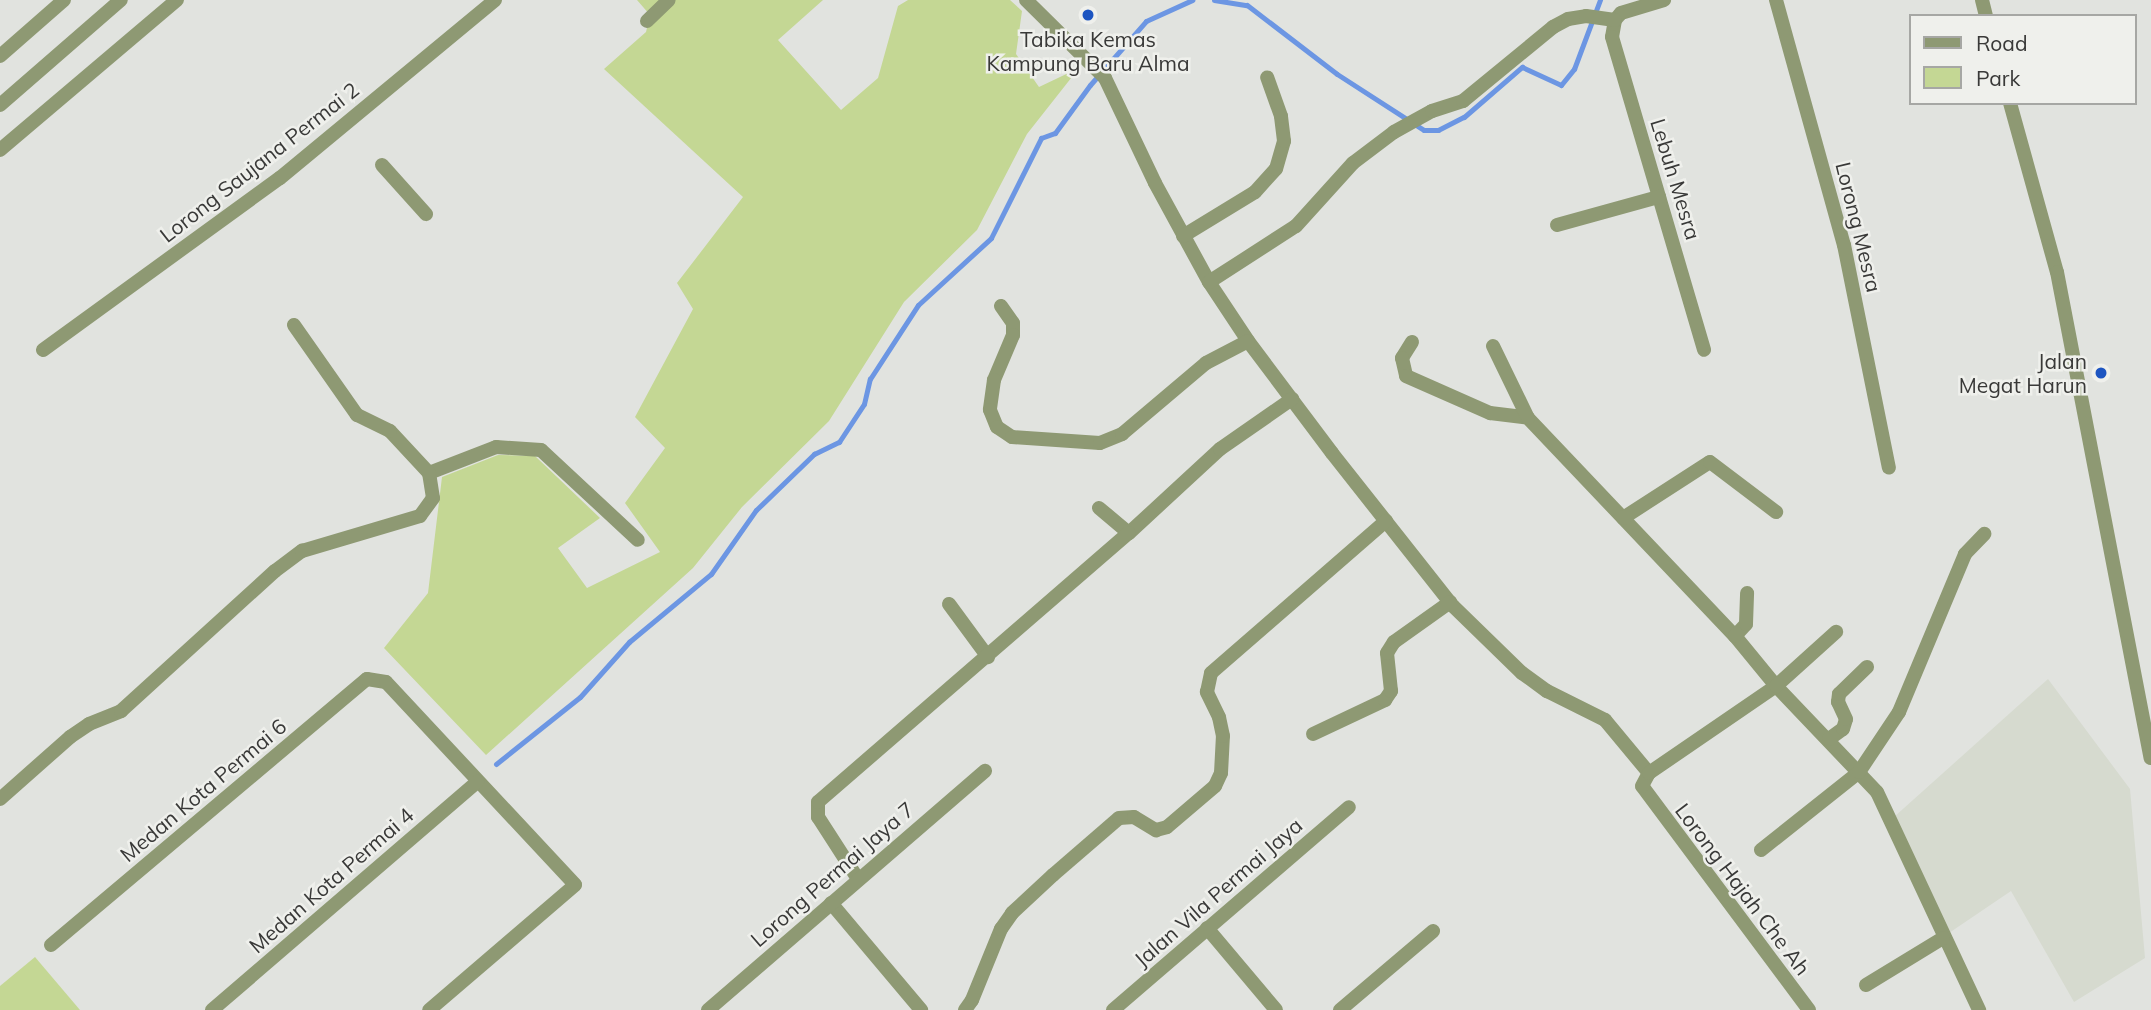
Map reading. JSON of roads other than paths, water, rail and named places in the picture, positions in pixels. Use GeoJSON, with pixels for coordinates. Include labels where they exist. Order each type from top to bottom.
{"type":"FeatureCollection","features":[{"type":"Feature","properties":{"kind":"street"},"geometry":{"type":"LineString","coordinates":[[0,56],[64,0]]}},
{"type":"Feature","properties":{"kind":"street"},"geometry":{"type":"LineString","coordinates":[[0,105],[121,0]]}},
{"type":"Feature","properties":{"kind":"street"},"geometry":{"type":"LineString","coordinates":[[0,150],[177,0]]}},
{"type":"Feature","properties":{"kind":"street","name":"Lorong Saujana Permai 2"},"geometry":{"type":"LineString","coordinates":[[43,350],[280,178],[495,0]]}},
{"type":"Feature","properties":{"kind":"street"},"geometry":{"type":"LineString","coordinates":[[646,21],[669,0]]}},
{"type":"Feature","properties":{"kind":"street"},"geometry":{"type":"LineString","coordinates":[[1026,0],[1105,78],[1183,236],[1209,282],[1248,341],[1450,602],[1522,673],[1547,691],[1605,720],[1649,773],[1776,687],[1836,632]]}},
{"type":"Feature","properties":{"kind":"street"},"geometry":{"type":"LineString","coordinates":[[1209,282],[1296,226],[1353,163],[1402,127],[1463,101],[1553,27],[1568,19],[1593,17],[1615,20],[1621,13],[1664,0]]}},
{"type":"Feature","properties":{"kind":"street","name":"Lorong Mesra"},"geometry":{"type":"LineString","coordinates":[[1776,0],[1844,245],[1889,468]]}},
{"type":"Feature","properties":{"kind":"street","name":"Lebuh Mesra"},"geometry":{"type":"LineString","coordinates":[[1615,20],[1612,37],[1704,350]]}},
{"type":"Feature","properties":{"kind":"street"},"geometry":{"type":"LineString","coordinates":[[1183,236],[1255,192],[1276,169],[1284,141],[1281,117],[1267,77]]}},
{"type":"Feature","properties":{"kind":"street"},"geometry":{"type":"LineString","coordinates":[[2011,105],[2057,272],[2151,758]]}},
{"type":"Feature","properties":{"kind":"street"},"geometry":{"type":"LineString","coordinates":[[382,165],[426,215]]}},
{"type":"Feature","properties":{"kind":"street"},"geometry":{"type":"LineString","coordinates":[[1557,225],[1659,197]]}},
{"type":"Feature","properties":{"kind":"street"},"geometry":{"type":"LineString","coordinates":[[1001,306],[1013,323],[1013,335],[994,380],[990,410],[997,427],[1012,437],[1100,443],[1122,434],[1206,363],[1248,341]]}},
{"type":"Feature","properties":{"kind":"street"},"geometry":{"type":"LineString","coordinates":[[0,799],[70,737],[89,724],[121,711],[275,571],[302,551],[420,516],[433,498],[429,473],[390,431],[357,415],[294,325]]}},
{"type":"Feature","properties":{"kind":"street"},"geometry":{"type":"LineString","coordinates":[[1412,342],[1402,358],[1406,376],[1490,413],[1528,418]]}},
{"type":"Feature","properties":{"kind":"street"},"geometry":{"type":"LineString","coordinates":[[1493,346],[1528,418],[1735,636],[1776,687],[1829,738],[1877,792],[1979,1010]]}},
{"type":"Feature","properties":{"kind":"street"},"geometry":{"type":"LineString","coordinates":[[858,879],[818,817],[818,802],[988,657],[1220,449],[1292,399]]}},
{"type":"Feature","properties":{"kind":"street"},"geometry":{"type":"LineString","coordinates":[[429,473],[496,447],[541,450],[638,540]]}},
{"type":"Feature","properties":{"kind":"street"},"geometry":{"type":"LineString","coordinates":[[1623,518],[1710,462],[1776,512]]}},
{"type":"Feature","properties":{"kind":"street"},"geometry":{"type":"LineString","coordinates":[[1099,508],[1129,533]]}},
{"type":"Feature","properties":{"kind":"street"},"geometry":{"type":"LineString","coordinates":[[965,1010],[972,1000],[1001,929],[1012,913],[1053,875],[1119,818],[1134,817],[1156,830],[1167,827],[1214,786],[1221,773],[1223,736],[1219,717],[1207,692],[1211,673],[1386,521]]}},
{"type":"Feature","properties":{"kind":"street"},"geometry":{"type":"LineString","coordinates":[[1761,850],[1859,772],[1899,712],[1965,554],[1983,534]]}},
{"type":"Feature","properties":{"kind":"street"},"geometry":{"type":"LineString","coordinates":[[1735,636],[1746,624],[1747,593]]}},
{"type":"Feature","properties":{"kind":"street"},"geometry":{"type":"LineString","coordinates":[[1313,734],[1385,700],[1391,691],[1387,653],[1394,642],[1450,602]]}},
{"type":"Feature","properties":{"kind":"street"},"geometry":{"type":"LineString","coordinates":[[949,604],[988,657]]}},
{"type":"Feature","properties":{"kind":"street"},"geometry":{"type":"LineString","coordinates":[[1829,738],[1843,729],[1846,719],[1838,702],[1839,694],[1867,667]]}},
{"type":"Feature","properties":{"kind":"street","name":"Medan Kota Permai 6"},"geometry":{"type":"LineString","coordinates":[[51,946],[367,678],[386,682],[477,782]]}},
{"type":"Feature","properties":{"kind":"street","name":"Lorong Permai Jaya 7"},"geometry":{"type":"LineString","coordinates":[[708,1010],[985,771]]}},
{"type":"Feature","properties":{"kind":"street","name":"Lorong Hajah Che Ah"},"geometry":{"type":"LineString","coordinates":[[1649,773],[1642,786],[1643,792],[1687,845],[1799,1007]]}},
{"type":"Feature","properties":{"kind":"street"},"geometry":{"type":"LineString","coordinates":[[429,1010],[575,886],[477,782]]}},
{"type":"Feature","properties":{"kind":"street","name":"Medan Kota Permai 4"},"geometry":{"type":"LineString","coordinates":[[212,1010],[477,782]]}},
{"type":"Feature","properties":{"kind":"street","name":"Jalan Vila Permai Jaya"},"geometry":{"type":"LineString","coordinates":[[1114,1010],[1349,807]]}},
{"type":"Feature","properties":{"kind":"street"},"geometry":{"type":"LineString","coordinates":[[831,903],[921,1010]]}},
{"type":"Feature","properties":{"kind":"street"},"geometry":{"type":"LineString","coordinates":[[1207,928],[1276,1010]]}},
{"type":"Feature","properties":{"kind":"street"},"geometry":{"type":"LineString","coordinates":[[1340,1010],[1433,931]]}},
{"type":"Feature","properties":{"kind":"street"},"geometry":{"type":"LineString","coordinates":[[1866,985],[1943,937]]}},
{"type":"Feature","properties":{"kind":"waterway"},"geometry":{"type":"LineString","coordinates":[[496,764],[580,697],[629,642],[711,574],[756,510],[814,454],[839,442],[864,404],[870,379],[918,305],[991,238],[1041,138],[1055,133],[1090,85],[1146,21],[1192,0]]}},
{"type":"Feature","properties":{"kind":"waterway"},"geometry":{"type":"LineString","coordinates":[[1214,0],[1247,5],[1337,74],[1424,130],[1438,130],[1464,117],[1522,67],[1561,85],[1574,69],[1600,0]]}},
{"type":"Feature","properties":{"kind":"place","name":"Tabika Kemas Kampung Baru Alma"},"geometry":{"type":"Point","coordinates":[1088,15]}},
{"type":"Feature","properties":{"kind":"place","name":"Jalan Megat Harun"},"geometry":{"type":"Point","coordinates":[2101,373]}}]}
